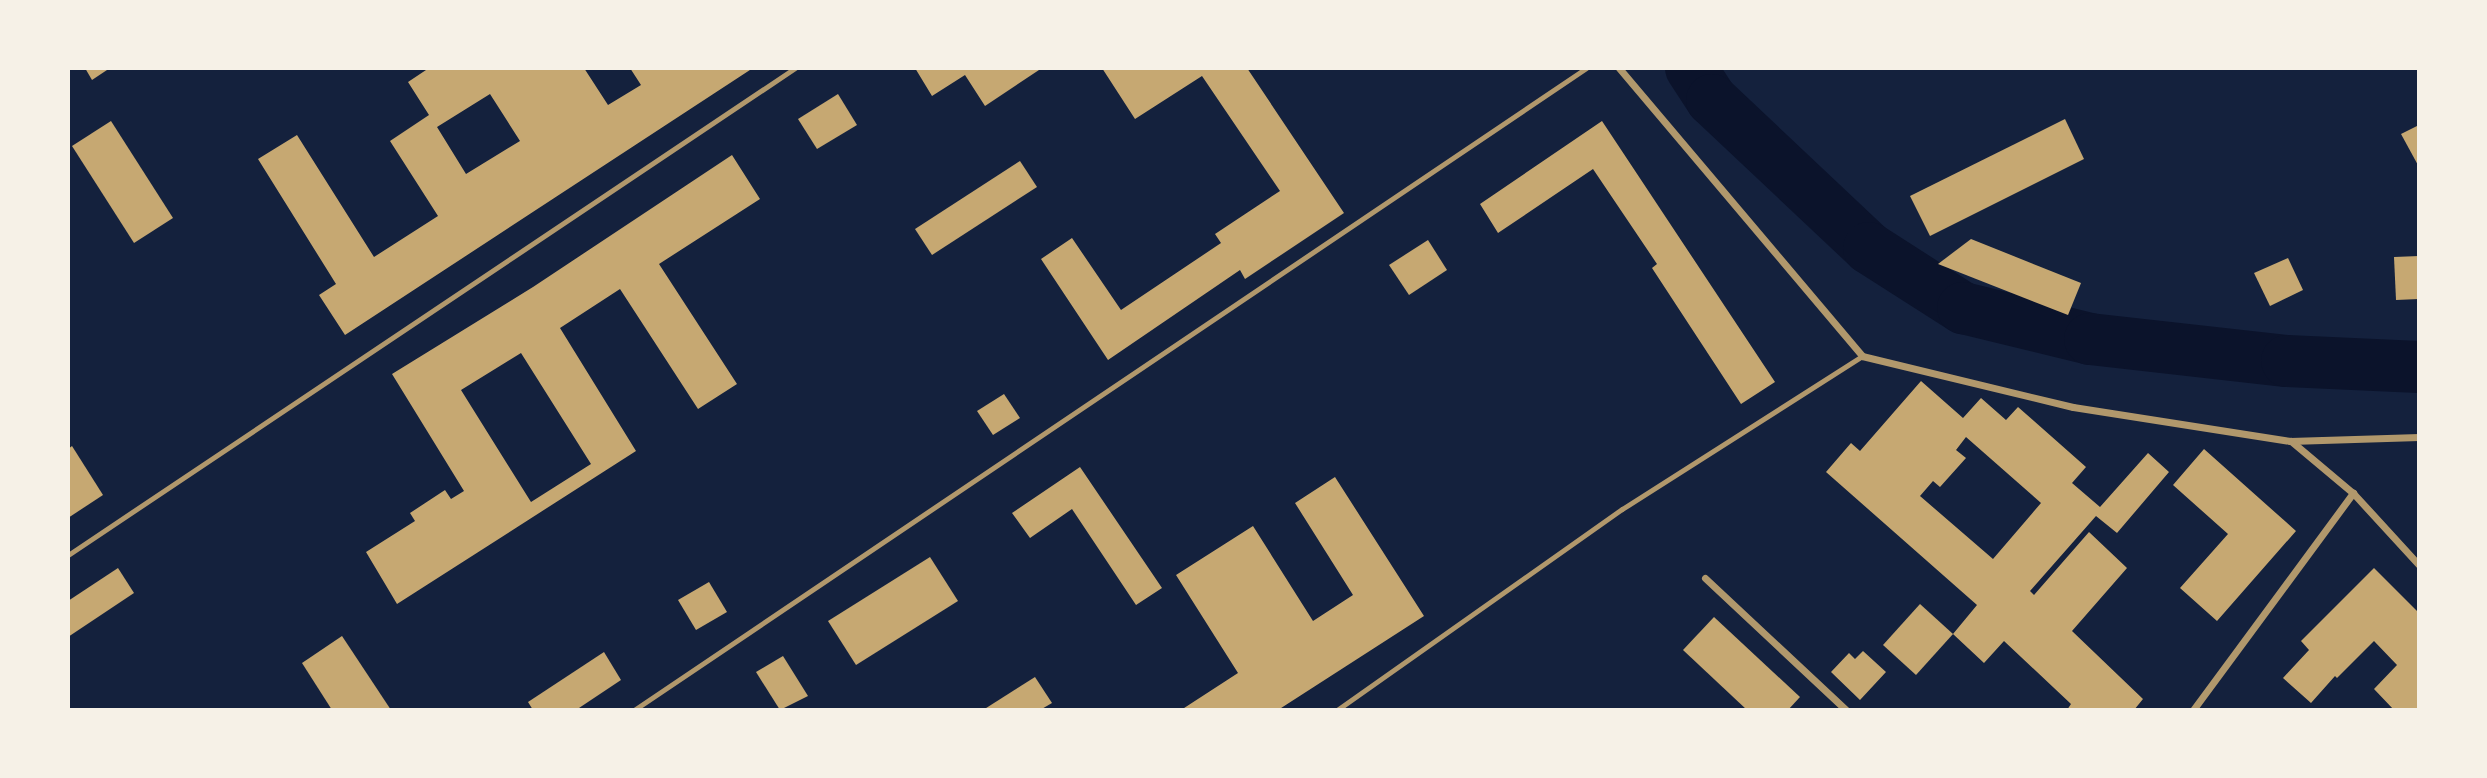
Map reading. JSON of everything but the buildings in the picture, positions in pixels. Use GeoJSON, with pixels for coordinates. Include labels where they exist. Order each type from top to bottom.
{"type":"FeatureCollection","features":[{"type":"Feature","properties":{"kind":"street"},"geometry":{"type":"LineString","coordinates":[[1619,68],[1862,356],[2073,407],[2290,441],[2419,437]]}},
{"type":"Feature","properties":{"kind":"street"},"geometry":{"type":"LineString","coordinates":[[2290,441],[2353,493],[2419,565]]}},
{"type":"Feature","properties":{"kind":"street"},"geometry":{"type":"LineString","coordinates":[[2193,710],[2353,493]]}},
{"type":"Feature","properties":{"kind":"street"},"geometry":{"type":"LineString","coordinates":[[1705,578],[1846,710]]}},
{"type":"Feature","properties":{"kind":"lane"},"geometry":{"type":"LineString","coordinates":[[68,555],[795,68]]}},
{"type":"Feature","properties":{"kind":"lane"},"geometry":{"type":"LineString","coordinates":[[634,710],[1586,68]]}},
{"type":"Feature","properties":{"kind":"lane"},"geometry":{"type":"LineString","coordinates":[[1337,710],[1622,509],[1862,356]]}},
{"type":"Feature","properties":{"kind":"waterway"},"geometry":{"type":"LineString","coordinates":[[1691,68],[1712,100],[1869,248],[1963,308],[2090,339],[2287,361],[2419,367]]}}]}
